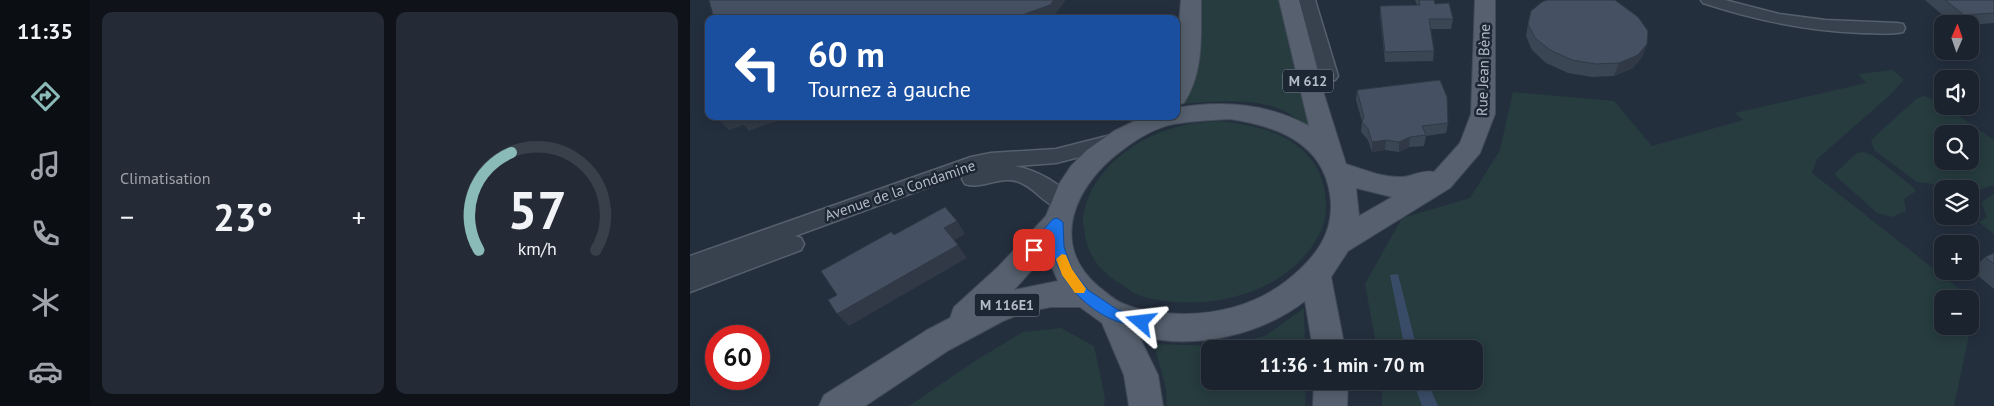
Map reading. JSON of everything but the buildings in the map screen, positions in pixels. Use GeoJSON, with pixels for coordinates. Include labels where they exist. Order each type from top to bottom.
{"type":"FeatureCollection","features":[{"type":"Feature","properties":{"kind":"main road"},"geometry":{"type":"LineString","coordinates":[[1180,86],[1185,72],[1190,38],[1191,0]]}},
{"type":"Feature","properties":{"kind":"main road","name":"M 612"},"geometry":{"type":"LineString","coordinates":[[1289,0],[1311,91],[1336,166]]}},
{"type":"Feature","properties":{"kind":"main road","name":"Rue Jean Bène"},"geometry":{"type":"LineString","coordinates":[[1338,243],[1397,206],[1419,196],[1440,181],[1471,147],[1479,130],[1483,114],[1485,0]]}},
{"type":"Feature","properties":{"kind":"main road"},"geometry":{"type":"LineString","coordinates":[[1160,120],[1115,141],[1083,168],[1060,212],[1058,247],[1066,272],[1083,294],[1114,315],[1154,326],[1199,328],[1244,319],[1284,301],[1316,276],[1338,243],[1346,218],[1346,194],[1336,166],[1306,135],[1287,124],[1257,114],[1224,110],[1180,115]]}},
{"type":"Feature","properties":{"kind":"main road","name":"Rue Jean Bène"},"geometry":{"type":"LineString","coordinates":[[1336,166],[1388,187],[1417,186],[1458,163]]}},
{"type":"Feature","properties":{"kind":"main road","name":"M 116E1"},"geometry":{"type":"LineString","coordinates":[[938,340],[1009,276],[1060,212]]}},
{"type":"Feature","properties":{"kind":"main road"},"geometry":{"type":"LineString","coordinates":[[1316,276],[1327,340]]}},
{"type":"Feature","properties":{"kind":"main road","name":"M 116E1"},"geometry":{"type":"LineString","coordinates":[[836,406],[938,340],[992,312],[1022,300],[1051,294],[1083,294]]}},
{"type":"Feature","properties":{"kind":"main road"},"geometry":{"type":"LineString","coordinates":[[1114,315],[1141,375],[1146,406]]}},
{"type":"Feature","properties":{"kind":"main road"},"geometry":{"type":"LineString","coordinates":[[1330,406],[1331,390]]}},
{"type":"Feature","properties":{"kind":"street"},"geometry":{"type":"LineString","coordinates":[[1307,0],[1329,76]]}},
{"type":"Feature","properties":{"kind":"street"},"geometry":{"type":"LineString","coordinates":[[1710,0],[1740,10],[1804,25],[1851,29],[1897,28]]}},
{"type":"Feature","properties":{"kind":"street","name":"Avenue de la Condamine"},"geometry":{"type":"LineString","coordinates":[[690,265],[983,161],[1008,157],[1033,158],[1060,155],[1115,141]]}},
{"type":"Feature","properties":{"kind":"street","name":"Avenue de la Condamine"},"geometry":{"type":"LineString","coordinates":[[690,282],[992,173],[1020,173],[1033,177],[1060,212]]}},
{"type":"Feature","properties":{"kind":"green space"},"geometry":{"type":"Polygon","coordinates":[[[1199,0],[1279,0],[1309,126],[1289,113],[1260,104],[1220,101],[1183,104],[1189,93],[1196,67],[1199,0]]]}},
{"type":"Feature","properties":{"kind":"green space"},"geometry":{"type":"Polygon","coordinates":[[[1893,70],[1904,80],[1889,96],[1817,159],[1812,173],[1934,269],[1934,280],[1948,280],[1961,290],[1934,290],[1934,335],[1969,335],[1954,406],[1382,406],[1382,390],[1483,390],[1483,340],[1375,340],[1365,284],[1402,218],[1470,198],[1500,150],[1513,92],[1614,101],[1652,146],[1743,120],[1735,113],[1866,83],[1858,74],[1893,70]]]}},
{"type":"Feature","properties":{"kind":"green space"},"geometry":{"type":"Polygon","coordinates":[[[1924,96],[1934,99],[1934,115],[1958,115],[1972,125],[1934,125],[1934,170],[1979,170],[1979,130],[1994,140],[1994,185],[1979,190],[1979,180],[1934,180],[1934,184],[1917,182],[1874,150],[1871,140],[1916,99],[1924,96]]]}},
{"type":"Feature","properties":{"kind":"green space"},"geometry":{"type":"Polygon","coordinates":[[[1217,121],[1267,130],[1297,145],[1309,156],[1318,170],[1325,192],[1325,215],[1321,231],[1307,253],[1289,271],[1268,284],[1244,294],[1220,300],[1194,302],[1168,301],[1138,295],[1102,270],[1089,250],[1083,221],[1088,199],[1096,183],[1107,169],[1134,146],[1167,130],[1184,125],[1217,121]]]}},
{"type":"Feature","properties":{"kind":"green space"},"geometry":{"type":"Polygon","coordinates":[[[1864,152],[1872,155],[1916,191],[1904,199],[1906,211],[1892,217],[1877,213],[1837,177],[1835,173],[1857,153],[1864,152]]]}},
{"type":"Feature","properties":{"kind":"green space"},"geometry":{"type":"Polygon","coordinates":[[[1994,194],[1994,234],[1979,222],[1987,217],[1981,202],[1994,194]]]}},
{"type":"Feature","properties":{"kind":"green space"},"geometry":{"type":"Polygon","coordinates":[[[1304,308],[1305,340],[1247,340],[1265,336],[1304,308]]]}},
{"type":"Feature","properties":{"kind":"green space"},"geometry":{"type":"Polygon","coordinates":[[[1061,328],[1094,346],[1105,397],[1104,406],[909,406],[975,361],[1023,332],[1061,328]]]}},
{"type":"Feature","properties":{"kind":"green space"},"geometry":{"type":"Polygon","coordinates":[[[1154,344],[1201,345],[1201,390],[1306,390],[1305,406],[1167,406],[1166,389],[1154,344]]]}},
{"type":"Feature","properties":{"kind":"water"},"geometry":{"type":"Polygon","coordinates":[[[1398,274],[1415,340],[1403,340],[1390,275],[1398,274]]]}},
{"type":"Feature","properties":{"kind":"water"},"geometry":{"type":"Polygon","coordinates":[[[1416,390],[1431,390],[1438,406],[1422,406],[1416,390]]]}},
{"type":"Feature","properties":{"kind":"slow traffic"},"geometry":{"type":"LineString","coordinates":[[1062,259],[1066,272],[1080,289]]}},
{"type":"Feature","properties":{"kind":"route"},"geometry":{"type":"LineString","coordinates":[[1034,250],[1057,222],[1058,247],[1066,272],[1083,294],[1114,315],[1141,322]]}}]}
